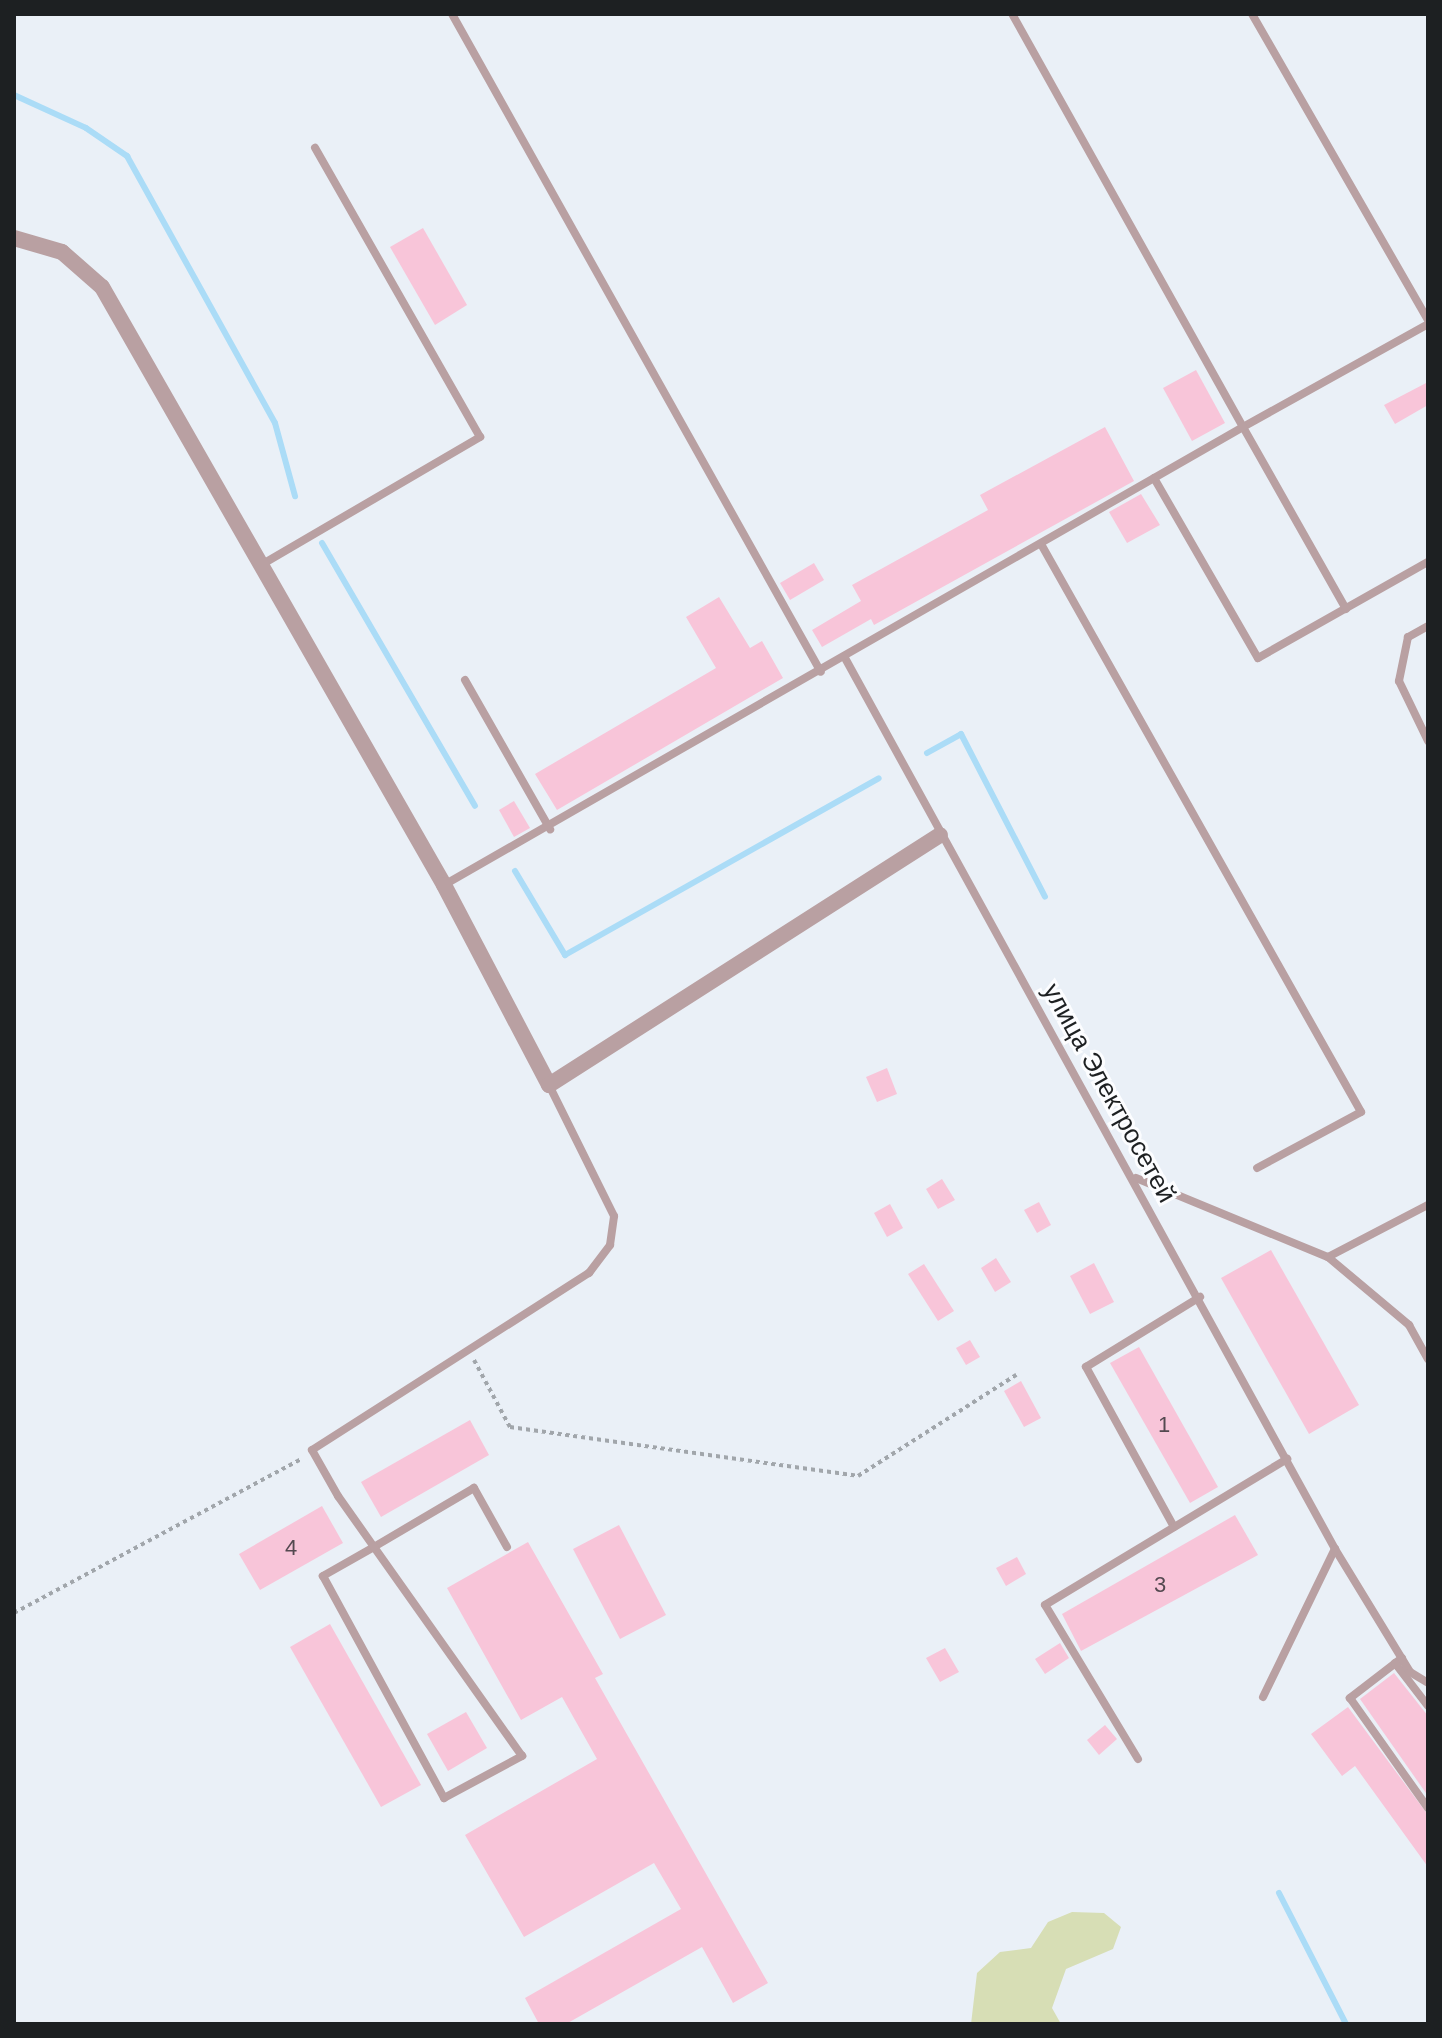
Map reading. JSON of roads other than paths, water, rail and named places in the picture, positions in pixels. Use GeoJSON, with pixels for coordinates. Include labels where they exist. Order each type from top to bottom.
{"type":"FeatureCollection","features":[{"type":"Feature","properties":{"kind":"street"},"geometry":{"type":"LineString","coordinates":[[14,238],[62,252],[102,287],[444,885],[549,1085],[940,835]]}},
{"type":"Feature","properties":{"kind":"lane"},"geometry":{"type":"LineString","coordinates":[[452,14],[821,672]]}},
{"type":"Feature","properties":{"kind":"lane"},"geometry":{"type":"LineString","coordinates":[[1012,14],[1346,609]]}},
{"type":"Feature","properties":{"kind":"lane"},"geometry":{"type":"LineString","coordinates":[[444,885],[550,829],[1428,322],[1252,14]]}},
{"type":"Feature","properties":{"kind":"lane"},"geometry":{"type":"LineString","coordinates":[[261,566],[480,437],[315,148]]}},
{"type":"Feature","properties":{"kind":"lane"},"geometry":{"type":"LineString","coordinates":[[1154,478],[1258,658],[1428,562]]}},
{"type":"Feature","properties":{"kind":"lane"},"geometry":{"type":"LineString","coordinates":[[1041,544],[1361,1112],[1257,1168]]}},
{"type":"Feature","properties":{"kind":"lane"},"geometry":{"type":"LineString","coordinates":[[1428,626],[1408,637],[1399,681],[1428,741]]}},
{"type":"Feature","properties":{"kind":"lane","name":"улица Электросетей"},"geometry":{"type":"LineString","coordinates":[[845,658],[940,835],[1135,1177],[1398,1661]]}},
{"type":"Feature","properties":{"kind":"lane"},"geometry":{"type":"LineString","coordinates":[[465,680],[550,829]]}},
{"type":"Feature","properties":{"kind":"lane"},"geometry":{"type":"LineString","coordinates":[[507,1547],[474,1488],[374,1547],[323,1576],[444,1798],[522,1756],[374,1547],[312,1450],[589,1273],[610,1245],[614,1216],[549,1085]]}},
{"type":"Feature","properties":{"kind":"lane"},"geometry":{"type":"LineString","coordinates":[[1135,1177],[1328,1257],[1409,1325],[1428,1359]]}},
{"type":"Feature","properties":{"kind":"lane"},"geometry":{"type":"LineString","coordinates":[[1328,1257],[1428,1205]]}},
{"type":"Feature","properties":{"kind":"lane"},"geometry":{"type":"LineString","coordinates":[[1174,1527],[1086,1367],[1200,1297]]}},
{"type":"Feature","properties":{"kind":"lane"},"geometry":{"type":"LineString","coordinates":[[1138,1759],[1045,1605],[1287,1459]]}},
{"type":"Feature","properties":{"kind":"lane"},"geometry":{"type":"LineString","coordinates":[[1263,1697],[1335,1549]]}},
{"type":"Feature","properties":{"kind":"lane"},"geometry":{"type":"LineString","coordinates":[[1398,1661],[1428,1683]]}},
{"type":"Feature","properties":{"kind":"lane"},"geometry":{"type":"LineString","coordinates":[[1398,1661],[1428,1706]]}},
{"type":"Feature","properties":{"kind":"lane"},"geometry":{"type":"LineString","coordinates":[[1398,1661],[1350,1698],[1428,1808]]}},
{"type":"Feature","properties":{"kind":"waterway"},"geometry":{"type":"LineString","coordinates":[[14,95],[86,128],[127,156],[275,423],[295,496]]}},
{"type":"Feature","properties":{"kind":"waterway"},"geometry":{"type":"LineString","coordinates":[[322,543],[475,806]]}},
{"type":"Feature","properties":{"kind":"waterway"},"geometry":{"type":"LineString","coordinates":[[927,753],[961,734],[1045,897]]}},
{"type":"Feature","properties":{"kind":"waterway"},"geometry":{"type":"LineString","coordinates":[[515,871],[565,955],[879,778]]}},
{"type":"Feature","properties":{"kind":"waterway"},"geometry":{"type":"LineString","coordinates":[[1279,1893],[1346,2024]]}}]}
